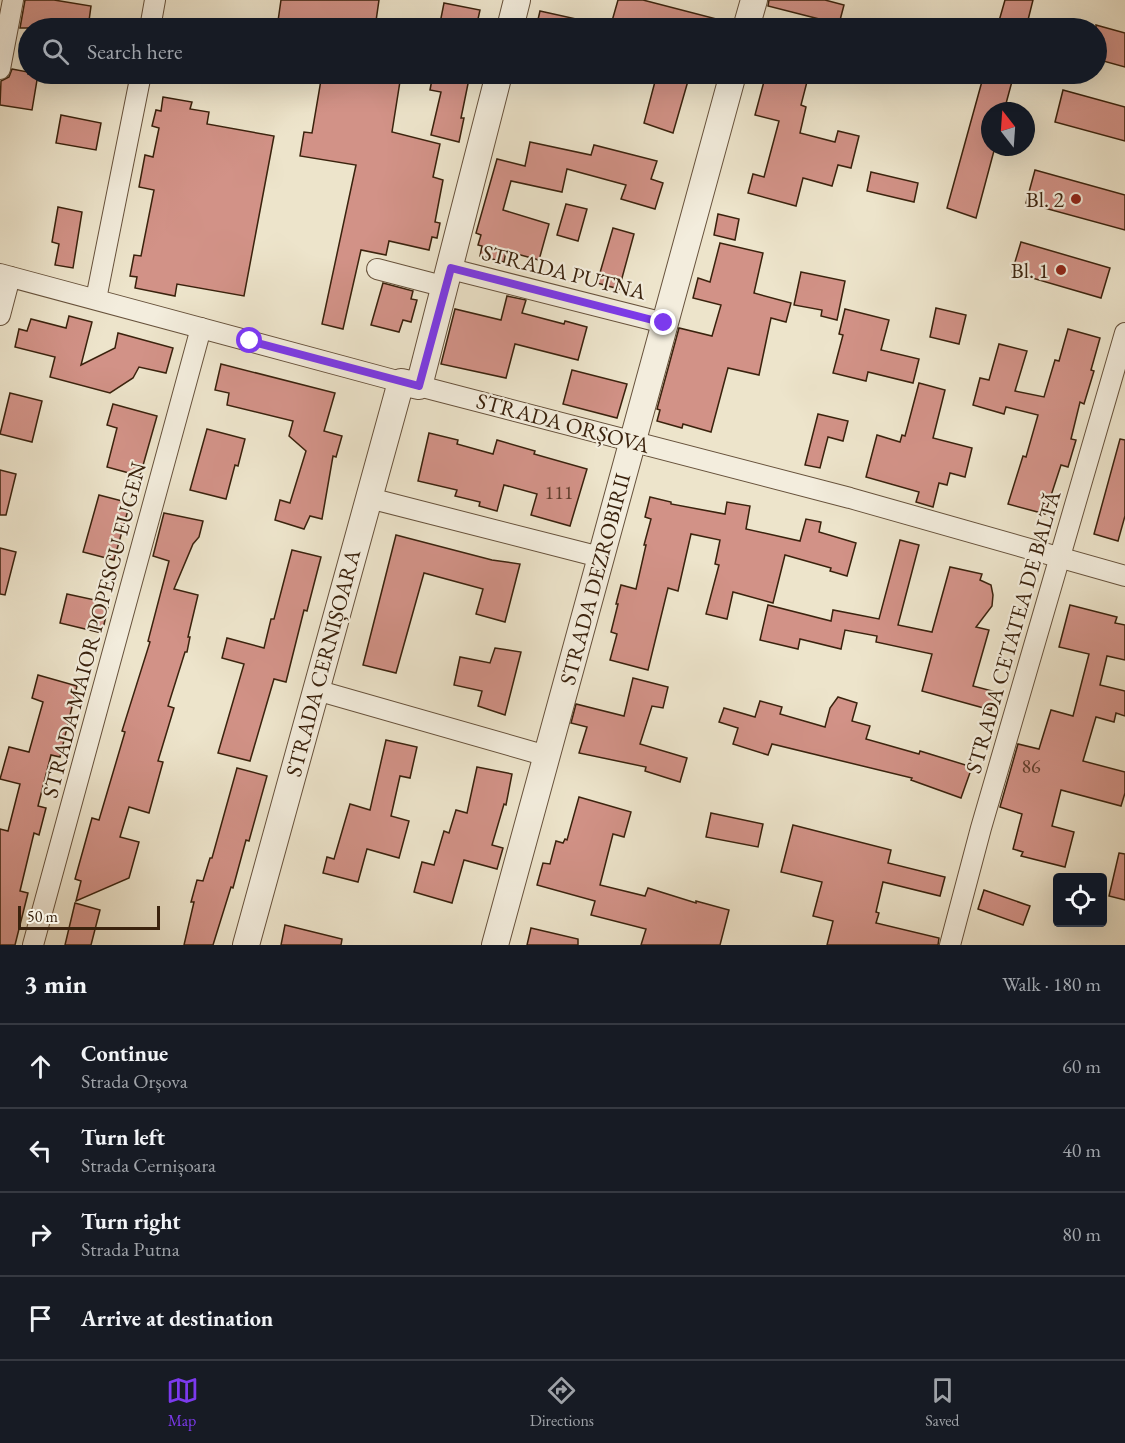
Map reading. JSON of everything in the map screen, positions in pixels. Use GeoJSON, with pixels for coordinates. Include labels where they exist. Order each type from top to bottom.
{"type":"FeatureCollection","features":[{"type":"Feature","properties":{"kind":"street"},"geometry":{"type":"LineString","coordinates":[[0,69],[13,0]]}},
{"type":"Feature","properties":{"kind":"street"},"geometry":{"type":"LineString","coordinates":[[152,18],[155,0]]}},
{"type":"Feature","properties":{"kind":"street"},"geometry":{"type":"LineString","coordinates":[[512,18],[517,0]]}},
{"type":"Feature","properties":{"kind":"street"},"geometry":{"type":"LineString","coordinates":[[749,18],[754,0]]}},
{"type":"Feature","properties":{"kind":"street"},"geometry":{"type":"LineString","coordinates":[[96,299],[139,84]]}},
{"type":"Feature","properties":{"kind":"street","name":"STRADA CERNIȘOARA"},"geometry":{"type":"LineString","coordinates":[[246,945],[369,498],[448,278],[496,84]]}},
{"type":"Feature","properties":{"kind":"street","name":"STRADA DEZROBIRII"},"geometry":{"type":"LineString","coordinates":[[495,945],[730,84]]}},
{"type":"Feature","properties":{"kind":"street","name":"STRADA PUTNA"},"geometry":{"type":"LineString","coordinates":[[377,269],[448,278],[664,323]]}},
{"type":"Feature","properties":{"kind":"street"},"geometry":{"type":"LineString","coordinates":[[0,315],[5,276]]}},
{"type":"Feature","properties":{"kind":"street","name":"STRADA ORȘOVA"},"geometry":{"type":"LineString","coordinates":[[5,276],[850,498],[1125,576]]}},
{"type":"Feature","properties":{"kind":"street","name":"STRADA MAIOR POPESCU EUGEN"},"geometry":{"type":"LineString","coordinates":[[33,945],[201,328]]}},
{"type":"Feature","properties":{"kind":"street","name":"STRADA CETATEA DE BALTĂ"},"geometry":{"type":"LineString","coordinates":[[950,945],[1125,333]]}},
{"type":"Feature","properties":{"kind":"street"},"geometry":{"type":"LineString","coordinates":[[369,498],[600,557]]}},
{"type":"Feature","properties":{"kind":"street"},"geometry":{"type":"LineString","coordinates":[[316,690],[547,756]]}},
{"type":"Feature","properties":{"kind":"building"},"geometry":{"type":"Polygon","coordinates":[[[25,0],[54,0],[91,6],[89,18],[22,18],[25,0]]]}},
{"type":"Feature","properties":{"kind":"building"},"geometry":{"type":"Polygon","coordinates":[[[281,0],[379,0],[376,18],[278,18],[281,0]]]}},
{"type":"Feature","properties":{"kind":"building"},"geometry":{"type":"Polygon","coordinates":[[[618,0],[643,0],[713,18],[613,18],[618,0]]]}},
{"type":"Feature","properties":{"kind":"building"},"geometry":{"type":"Polygon","coordinates":[[[769,0],[825,0],[844,5],[841,18],[815,18],[768,6],[769,0]]]}},
{"type":"Feature","properties":{"kind":"building"},"geometry":{"type":"Polygon","coordinates":[[[1005,0],[1033,0],[1028,18],[1000,18],[1005,0]]]}},
{"type":"Feature","properties":{"kind":"building"},"geometry":{"type":"Polygon","coordinates":[[[444,3],[480,10],[478,18],[441,18],[444,3]]]}},
{"type":"Feature","properties":{"kind":"building"},"geometry":{"type":"Polygon","coordinates":[[[540,11],[572,18],[538,18],[540,11]]]}},
{"type":"Feature","properties":{"kind":"building"},"geometry":{"type":"Polygon","coordinates":[[[1107,28],[1125,33],[1125,67],[1107,62],[1107,28]]]}},
{"type":"Feature","properties":{"kind":"building"},"geometry":{"type":"Polygon","coordinates":[[[12,69],[18,70],[18,84],[36,84],[32,110],[0,105],[1,81],[9,77],[12,69]]]}},
{"type":"Feature","properties":{"kind":"building"},"geometry":{"type":"Polygon","coordinates":[[[320,84],[400,84],[392,132],[440,144],[433,177],[443,180],[435,222],[440,223],[437,238],[432,237],[429,250],[389,241],[386,255],[361,250],[343,329],[322,324],[356,165],[300,156],[304,132],[312,133],[320,84]]]}},
{"type":"Feature","properties":{"kind":"building"},"geometry":{"type":"Polygon","coordinates":[[[431,84],[468,84],[459,142],[431,135],[441,92],[430,90],[431,84]]]}},
{"type":"Feature","properties":{"kind":"building"},"geometry":{"type":"Polygon","coordinates":[[[654,84],[687,84],[673,133],[644,123],[654,84]]]}},
{"type":"Feature","properties":{"kind":"building"},"geometry":{"type":"Polygon","coordinates":[[[763,84],[806,84],[801,105],[806,107],[800,133],[835,142],[838,131],[859,136],[851,168],[838,165],[832,186],[803,178],[796,206],[748,193],[753,174],[764,177],[779,121],[755,115],[763,84]]]}},
{"type":"Feature","properties":{"kind":"building"},"geometry":{"type":"Polygon","coordinates":[[[981,84],[1011,84],[1006,102],[981,102],[981,156],[993,156],[976,218],[947,208],[981,84]]]}},
{"type":"Feature","properties":{"kind":"building"},"geometry":{"type":"Polygon","coordinates":[[[1063,90],[1125,107],[1125,141],[1055,122],[1063,90]]]}},
{"type":"Feature","properties":{"kind":"building"},"geometry":{"type":"Polygon","coordinates":[[[163,97],[192,102],[190,109],[209,112],[207,124],[274,136],[244,296],[177,284],[175,296],[135,288],[137,277],[130,276],[134,255],[141,256],[154,190],[139,187],[145,155],[153,157],[159,128],[152,126],[156,110],[161,111],[163,97]]]}},
{"type":"Feature","properties":{"kind":"building"},"geometry":{"type":"Polygon","coordinates":[[[61,115],[101,123],[96,150],[56,143],[61,115]]]}},
{"type":"Feature","properties":{"kind":"building"},"geometry":{"type":"Polygon","coordinates":[[[530,142],[591,155],[594,145],[657,161],[651,179],[663,183],[655,209],[621,199],[626,185],[567,169],[562,192],[511,181],[503,210],[549,224],[539,260],[506,251],[504,262],[480,256],[482,246],[478,245],[481,235],[476,233],[497,159],[525,166],[530,142]]]}},
{"type":"Feature","properties":{"kind":"building","name":"Bl. 2"},"geometry":{"type":"Polygon","coordinates":[[[1035,170],[1125,195],[1125,230],[1026,203],[1035,170]]]}},
{"type":"Feature","properties":{"kind":"building"},"geometry":{"type":"Polygon","coordinates":[[[871,172],[918,183],[914,202],[867,191],[871,172]]]}},
{"type":"Feature","properties":{"kind":"building"},"geometry":{"type":"Polygon","coordinates":[[[566,204],[587,209],[578,241],[557,235],[566,204]]]}},
{"type":"Feature","properties":{"kind":"building"},"geometry":{"type":"Polygon","coordinates":[[[58,207],[82,212],[73,268],[55,265],[59,244],[52,242],[58,207]]]}},
{"type":"Feature","properties":{"kind":"building"},"geometry":{"type":"Polygon","coordinates":[[[718,214],[739,219],[735,240],[714,235],[718,214]]]}},
{"type":"Feature","properties":{"kind":"building"},"geometry":{"type":"Polygon","coordinates":[[[613,228],[634,234],[619,289],[597,283],[613,228]]]}},
{"type":"Feature","properties":{"kind":"building","name":"Bl. 1"},"geometry":{"type":"Polygon","coordinates":[[[1021,242],[1110,268],[1101,298],[1012,272],[1021,242]]]}},
{"type":"Feature","properties":{"kind":"building"},"geometry":{"type":"Polygon","coordinates":[[[720,243],[763,253],[754,293],[791,303],[786,322],[771,318],[759,375],[728,368],[711,432],[683,424],[682,428],[657,421],[660,410],[657,409],[679,328],[712,336],[721,305],[693,298],[698,278],[710,282],[720,243]]]}},
{"type":"Feature","properties":{"kind":"building"},"geometry":{"type":"Polygon","coordinates":[[[801,272],[845,281],[837,320],[821,316],[822,310],[794,305],[801,272]]]}},
{"type":"Feature","properties":{"kind":"building"},"geometry":{"type":"Polygon","coordinates":[[[383,283],[413,291],[411,299],[417,300],[411,322],[403,320],[399,332],[371,325],[383,283]]]}},
{"type":"Feature","properties":{"kind":"building"},"geometry":{"type":"Polygon","coordinates":[[[507,296],[526,300],[522,313],[564,324],[565,321],[587,327],[578,360],[515,344],[506,378],[441,364],[455,309],[501,320],[507,296]]]}},
{"type":"Feature","properties":{"kind":"building"},"geometry":{"type":"Polygon","coordinates":[[[936,308],[966,315],[959,344],[930,337],[936,308]]]}},
{"type":"Feature","properties":{"kind":"building"},"geometry":{"type":"Polygon","coordinates":[[[845,309],[889,320],[881,350],[919,359],[913,383],[868,372],[866,381],[833,373],[843,335],[839,334],[845,309]]]}},
{"type":"Feature","properties":{"kind":"building"},"geometry":{"type":"Polygon","coordinates":[[[69,316],[92,322],[81,365],[115,348],[118,333],[173,348],[166,373],[139,367],[133,378],[110,393],[50,377],[55,357],[15,347],[19,329],[27,331],[31,319],[66,328],[69,316]]]}},
{"type":"Feature","properties":{"kind":"building"},"geometry":{"type":"Polygon","coordinates":[[[1068,329],[1100,338],[1091,370],[1094,371],[1084,404],[1080,402],[1071,439],[1076,440],[1068,467],[1061,465],[1045,514],[1008,504],[1023,456],[1026,457],[1038,415],[1006,407],[1004,414],[973,405],[980,378],[989,380],[999,344],[1027,351],[1015,391],[1044,397],[1055,360],[1059,361],[1068,329]]]}},
{"type":"Feature","properties":{"kind":"building"},"geometry":{"type":"Polygon","coordinates":[[[221,364],[335,393],[324,431],[342,436],[336,457],[333,456],[322,519],[310,516],[304,529],[275,520],[280,500],[290,503],[306,451],[289,436],[293,421],[227,405],[229,393],[215,390],[221,364]]]}},
{"type":"Feature","properties":{"kind":"building"},"geometry":{"type":"Polygon","coordinates":[[[572,370],[627,384],[617,418],[563,404],[572,370]]]}},
{"type":"Feature","properties":{"kind":"building"},"geometry":{"type":"Polygon","coordinates":[[[919,383],[945,390],[933,438],[972,448],[965,477],[950,473],[947,485],[939,483],[933,507],[916,502],[919,492],[866,477],[877,435],[900,442],[902,435],[905,436],[919,383]]]}},
{"type":"Feature","properties":{"kind":"building"},"geometry":{"type":"Polygon","coordinates":[[[10,393],[42,401],[32,442],[0,434],[10,393]]]}},
{"type":"Feature","properties":{"kind":"building"},"geometry":{"type":"Polygon","coordinates":[[[113,404],[157,416],[140,476],[107,467],[117,428],[107,425],[113,404]]]}},
{"type":"Feature","properties":{"kind":"building"},"geometry":{"type":"Polygon","coordinates":[[[818,414],[848,421],[843,441],[828,437],[820,468],[805,465],[818,414]]]}},
{"type":"Feature","properties":{"kind":"building"},"geometry":{"type":"Polygon","coordinates":[[[207,429],[245,439],[226,499],[190,490],[207,429]]]}},
{"type":"Feature","properties":{"kind":"building"},"geometry":{"type":"Polygon","coordinates":[[[429,433],[458,440],[457,444],[493,454],[497,440],[535,451],[534,454],[587,469],[570,526],[531,515],[537,494],[504,485],[497,511],[479,506],[480,502],[455,496],[457,490],[418,481],[429,433]]]}},
{"type":"Feature","properties":{"kind":"building"},"geometry":{"type":"Polygon","coordinates":[[[1120,439],[1125,440],[1125,516],[1118,541],[1094,534],[1120,439]]]}},
{"type":"Feature","properties":{"kind":"building"},"geometry":{"type":"Polygon","coordinates":[[[0,470],[16,474],[6,515],[0,515],[0,470]]]}},
{"type":"Feature","properties":{"kind":"building"},"geometry":{"type":"Polygon","coordinates":[[[99,495],[130,503],[114,560],[83,552],[99,495]]]}},
{"type":"Feature","properties":{"kind":"building"},"geometry":{"type":"Polygon","coordinates":[[[650,497],[671,502],[671,504],[725,514],[727,502],[750,506],[746,529],[800,541],[806,519],[821,522],[819,532],[856,543],[847,576],[830,571],[831,568],[785,555],[773,603],[733,592],[727,619],[706,614],[719,565],[715,564],[720,540],[691,534],[678,591],[668,588],[648,670],[610,660],[617,634],[611,632],[621,585],[636,589],[651,519],[645,517],[650,497]]]}},
{"type":"Feature","properties":{"kind":"building"},"geometry":{"type":"Polygon","coordinates":[[[164,513],[203,521],[199,537],[193,544],[174,589],[198,595],[188,637],[190,637],[187,652],[185,652],[168,706],[174,708],[158,761],[163,762],[149,813],[129,807],[120,837],[139,842],[129,878],[76,901],[81,881],[75,879],[92,818],[99,820],[125,732],[122,731],[150,642],[148,641],[169,561],[153,556],[164,513]]]}},
{"type":"Feature","properties":{"kind":"building"},"geometry":{"type":"Polygon","coordinates":[[[396,535],[492,560],[520,564],[505,622],[476,614],[483,589],[424,573],[396,673],[363,665],[396,535]]]}},
{"type":"Feature","properties":{"kind":"building"},"geometry":{"type":"Polygon","coordinates":[[[900,540],[919,545],[898,625],[932,632],[950,567],[982,574],[980,580],[991,585],[992,606],[976,627],[989,630],[973,686],[996,692],[991,710],[922,691],[932,654],[876,642],[877,636],[845,630],[841,649],[800,639],[798,649],[760,640],[768,605],[831,621],[833,610],[879,619],[900,540]]]}},
{"type":"Feature","properties":{"kind":"building"},"geometry":{"type":"Polygon","coordinates":[[[0,548],[16,552],[5,595],[0,594],[0,548]]]}},
{"type":"Feature","properties":{"kind":"building"},"geometry":{"type":"Polygon","coordinates":[[[292,550],[321,557],[307,611],[304,610],[286,682],[274,679],[250,761],[218,753],[244,664],[222,658],[227,638],[264,648],[292,550]]]}},
{"type":"Feature","properties":{"kind":"building"},"geometry":{"type":"Polygon","coordinates":[[[67,594],[109,603],[102,633],[60,623],[67,594]]]}},
{"type":"Feature","properties":{"kind":"building"},"geometry":{"type":"Polygon","coordinates":[[[1070,605],[1117,617],[1115,623],[1125,625],[1125,660],[1107,656],[1100,685],[1125,691],[1125,716],[1116,713],[1114,722],[1096,717],[1083,761],[1125,772],[1125,793],[1121,806],[1061,790],[1052,826],[1074,832],[1065,867],[1021,856],[1023,852],[1013,849],[1022,814],[1000,807],[1018,744],[1039,749],[1051,710],[1073,716],[1089,654],[1059,647],[1070,605]]]}},
{"type":"Feature","properties":{"kind":"building"},"geometry":{"type":"Polygon","coordinates":[[[495,648],[521,652],[505,715],[478,706],[482,691],[454,685],[460,657],[490,663],[495,648]]]}},
{"type":"Feature","properties":{"kind":"building"},"geometry":{"type":"Polygon","coordinates":[[[38,675],[77,686],[60,757],[51,755],[38,806],[46,808],[39,835],[34,833],[20,891],[28,893],[15,945],[0,945],[0,829],[8,831],[20,784],[0,779],[9,747],[29,752],[43,702],[32,698],[38,675]]]}},
{"type":"Feature","properties":{"kind":"building"},"geometry":{"type":"Polygon","coordinates":[[[633,678],[668,687],[663,708],[652,706],[640,744],[687,758],[680,782],[645,771],[646,767],[579,753],[587,727],[571,723],[576,704],[624,716],[633,678]]]}},
{"type":"Feature","properties":{"kind":"building"},"geometry":{"type":"Polygon","coordinates":[[[838,697],[857,703],[852,721],[870,726],[866,739],[919,754],[920,751],[972,767],[961,798],[911,780],[912,778],[772,744],[768,755],[733,744],[738,728],[719,722],[724,708],[755,717],[760,701],[782,707],[780,714],[825,727],[830,708],[838,697]]]}},
{"type":"Feature","properties":{"kind":"building"},"geometry":{"type":"Polygon","coordinates":[[[386,740],[417,747],[410,778],[400,776],[391,816],[409,821],[399,858],[367,849],[358,882],[323,873],[327,857],[334,859],[350,804],[370,810],[386,740]]]}},
{"type":"Feature","properties":{"kind":"building"},"geometry":{"type":"Polygon","coordinates":[[[477,767],[512,774],[506,805],[504,804],[492,845],[503,848],[497,869],[464,860],[452,903],[414,892],[422,862],[434,865],[444,831],[449,833],[456,810],[467,813],[477,767]]]}},
{"type":"Feature","properties":{"kind":"building"},"geometry":{"type":"Polygon","coordinates":[[[237,768],[267,776],[249,841],[246,840],[233,888],[231,887],[213,945],[184,945],[197,880],[203,881],[210,858],[212,858],[237,768]]]}},
{"type":"Feature","properties":{"kind":"building"},"geometry":{"type":"Polygon","coordinates":[[[579,797],[631,812],[624,837],[613,834],[600,885],[645,896],[648,888],[696,903],[696,901],[729,910],[720,945],[641,945],[646,929],[591,915],[595,901],[537,885],[543,863],[550,864],[556,841],[563,843],[565,839],[567,840],[579,797]]]}},
{"type":"Feature","properties":{"kind":"building"},"geometry":{"type":"Polygon","coordinates":[[[711,813],[763,824],[758,847],[706,837],[711,813]]]}},
{"type":"Feature","properties":{"kind":"building"},"geometry":{"type":"Polygon","coordinates":[[[793,825],[891,850],[888,863],[945,877],[940,896],[883,882],[876,912],[879,913],[876,923],[939,938],[938,945],[827,945],[833,921],[813,916],[822,882],[781,872],[793,825]]]}},
{"type":"Feature","properties":{"kind":"building"},"geometry":{"type":"Polygon","coordinates":[[[1119,853],[1125,854],[1125,900],[1109,896],[1119,853]]]}},
{"type":"Feature","properties":{"kind":"building"},"geometry":{"type":"Polygon","coordinates":[[[984,890],[1030,906],[1023,925],[978,909],[984,890]]]}},
{"type":"Feature","properties":{"kind":"building"},"geometry":{"type":"Polygon","coordinates":[[[75,903],[100,910],[91,945],[65,945],[75,903]]]}},
{"type":"Feature","properties":{"kind":"building"},"geometry":{"type":"Polygon","coordinates":[[[285,925],[342,939],[341,945],[281,945],[285,925]]]}},
{"type":"Feature","properties":{"kind":"building"},"geometry":{"type":"Polygon","coordinates":[[[531,928],[578,939],[578,945],[527,945],[531,928]]]}},
{"type":"Feature","properties":{"kind":"place","name":"Bl. 2"},"geometry":{"type":"Point","coordinates":[1076,199]}},
{"type":"Feature","properties":{"kind":"place","name":"Bl. 1"},"geometry":{"type":"Point","coordinates":[1061,270]}},
{"type":"Feature","properties":{"kind":"route"},"geometry":{"type":"LineString","coordinates":[[250,341],[419,386],[451,268],[664,323]]}}]}
